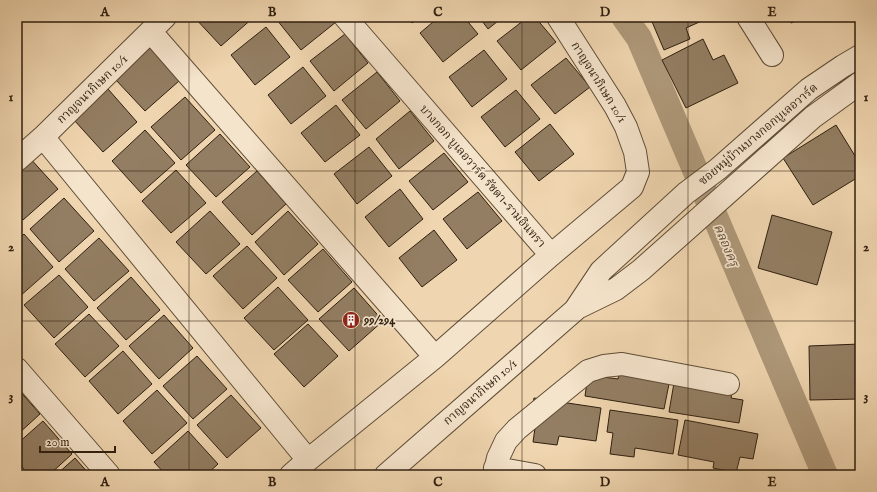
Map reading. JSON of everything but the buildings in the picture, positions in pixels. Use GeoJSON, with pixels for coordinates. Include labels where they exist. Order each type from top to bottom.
{"type":"FeatureCollection","features":[{"type":"Feature","properties":{"kind":"street","name":"บางกอก บูเลอวาร์ด รัชดา-รามอินทรา"},"geometry":{"type":"LineString","coordinates":[[291,475],[435,357],[551,255],[346,17]]}},
{"type":"Feature","properties":{"kind":"street","name":"กาญจนาภิเษก 10/1"},"geometry":{"type":"LineString","coordinates":[[551,255],[632,187],[638,172],[635,152],[626,127],[615,106],[558,17]]}},
{"type":"Feature","properties":{"kind":"street"},"geometry":{"type":"LineString","coordinates":[[748,17],[772,55]]}},
{"type":"Feature","properties":{"kind":"street","name":"กาญจนาภิเษก 10/1"},"geometry":{"type":"LineString","coordinates":[[17,160],[43,137],[158,24]]}},
{"type":"Feature","properties":{"kind":"street"},"geometry":{"type":"LineString","coordinates":[[158,24],[435,357]]}},
{"type":"Feature","properties":{"kind":"street","name":"ซอยหมู่บ้านบางกอกบูเลอวาร์ด"},"geometry":{"type":"LineString","coordinates":[[660,217],[686,193],[718,169],[809,89],[860,56]]}},
{"type":"Feature","properties":{"kind":"street","name":"ซอยหมู่บ้านบางกอกบูเลอวาร์ด"},"geometry":{"type":"LineString","coordinates":[[679,237],[813,117],[860,83]]}},
{"type":"Feature","properties":{"kind":"street"},"geometry":{"type":"LineString","coordinates":[[43,137],[308,460]]}},
{"type":"Feature","properties":{"kind":"street","name":"กาญจนาภิเษก 10/1"},"geometry":{"type":"LineString","coordinates":[[575,310],[601,271],[660,217]]}},
{"type":"Feature","properties":{"kind":"street","name":"กาญจนาภิเษก 10/1"},"geometry":{"type":"LineString","coordinates":[[386,475],[575,310],[616,290],[679,237]]}},
{"type":"Feature","properties":{"kind":"street"},"geometry":{"type":"LineString","coordinates":[[535,475],[495,472],[498,458],[506,441],[517,429],[588,371],[604,366],[622,364],[728,384]]}},
{"type":"Feature","properties":{"kind":"street"},"geometry":{"type":"LineString","coordinates":[[17,369],[109,475]]}},
{"type":"Feature","properties":{"kind":"waterway","name":"คลองครุ"},"geometry":{"type":"LineString","coordinates":[[624,17],[639,38],[825,475]]}},
{"type":"Feature","properties":{"kind":"place","name":"99/294"},"geometry":{"type":"Point","coordinates":[351,320]}}]}
